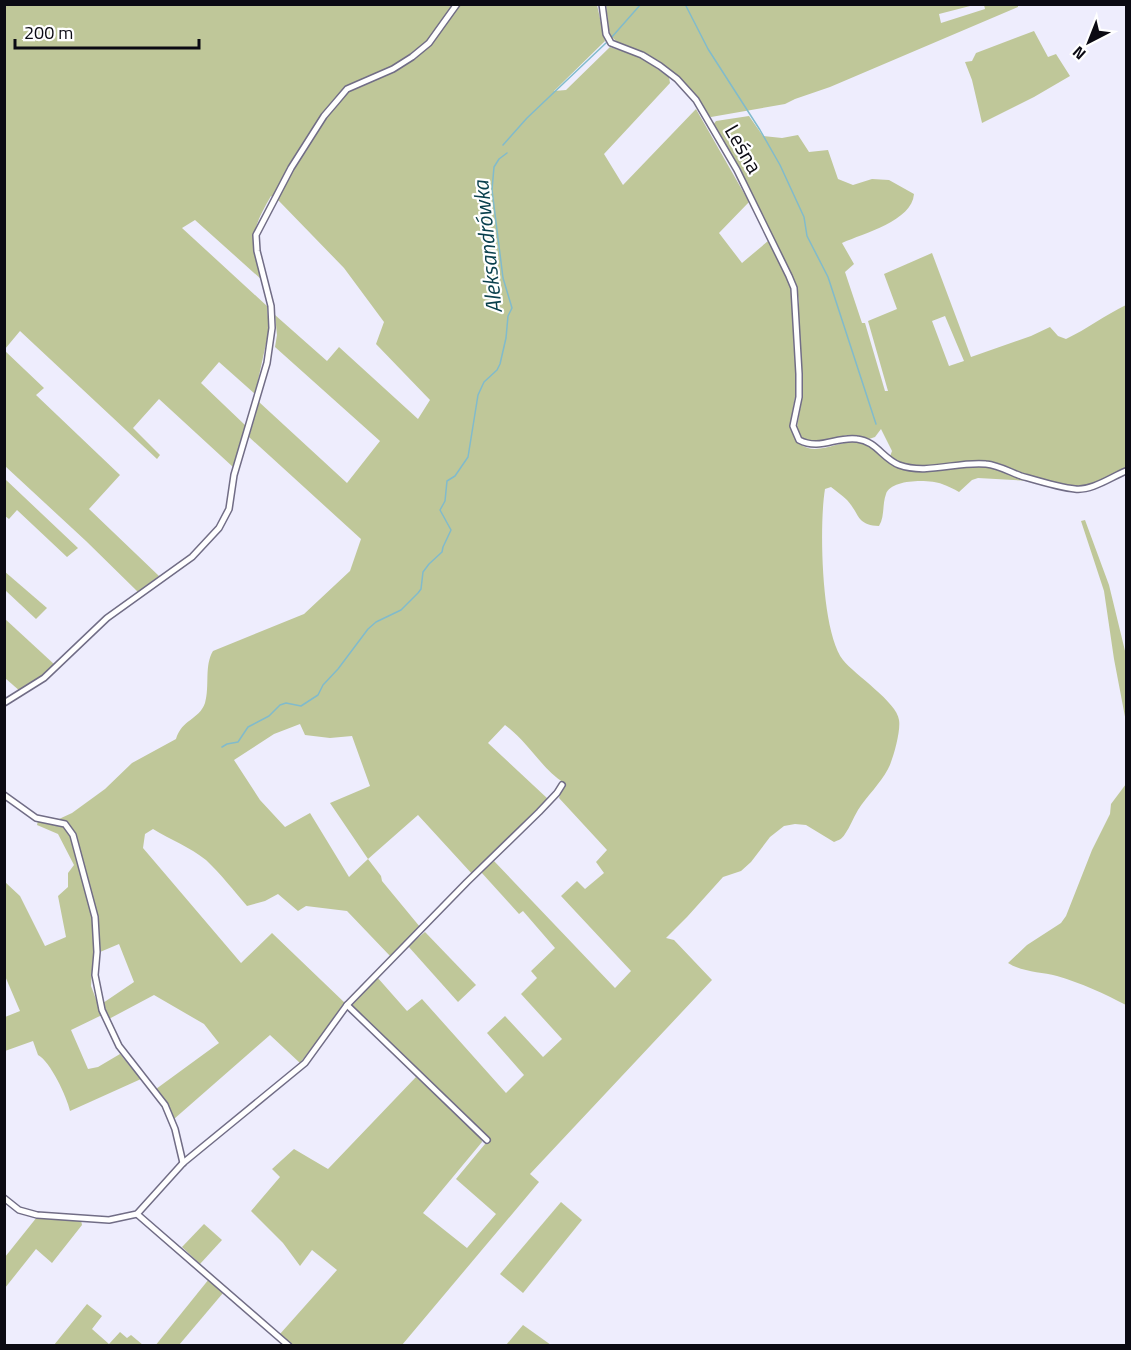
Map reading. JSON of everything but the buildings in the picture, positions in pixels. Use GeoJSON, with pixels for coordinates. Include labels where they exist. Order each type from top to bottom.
{"type":"FeatureCollection","features":[{"type":"Feature","properties":{"kind":"street"},"geometry":{"type":"LineString","coordinates":[[4,703],[44,678],[107,618],[192,557],[219,528],[229,509],[234,475],[267,363],[272,328],[271,306],[257,251],[256,234],[291,168],[324,116],[346,89],[393,69],[412,57],[429,43],[457,4]]}},
{"type":"Feature","properties":{"kind":"street","name":"Leśna"},"geometry":{"type":"LineString","coordinates":[[602,4],[608,40],[615,46],[642,55],[660,66],[687,89],[696,100],[737,170],[775,245],[794,288],[799,397],[793,426],[799,440],[807,444],[824,445],[847,438],[860,439],[873,444],[898,465],[911,468],[942,468],[989,464],[1022,476],[1075,489],[1094,485],[1126,471]]}},
{"type":"Feature","properties":{"kind":"street"},"geometry":{"type":"LineString","coordinates":[[4,1198],[19,1210],[37,1215],[109,1220],[137,1214],[183,1163],[305,1063],[347,1005],[539,812],[562,785]]}},
{"type":"Feature","properties":{"kind":"street"},"geometry":{"type":"LineString","coordinates":[[4,795],[36,818],[65,824],[73,834],[94,917],[97,952],[94,975],[102,1010],[119,1046],[165,1105],[173,1123],[183,1163]]}},
{"type":"Feature","properties":{"kind":"street"},"geometry":{"type":"LineString","coordinates":[[347,1005],[487,1140]]}},
{"type":"Feature","properties":{"kind":"street"},"geometry":{"type":"LineString","coordinates":[[137,1214],[289,1346]]}},
{"type":"Feature","properties":{"kind":"green space"},"geometry":{"type":"Polygon","coordinates":[[[5,5],[597,5],[605,41],[554,91],[566,90],[610,47],[640,57],[669,77],[670,83],[604,154],[623,185],[696,109],[749,202],[719,233],[742,263],[768,241],[793,291],[797,379],[792,424],[795,439],[800,444],[814,449],[848,442],[863,442],[874,448],[888,462],[892,451],[881,429],[875,437],[869,439],[847,435],[815,443],[800,438],[797,427],[802,398],[797,288],[753,197],[713,125],[716,121],[749,116],[763,136],[782,138],[798,135],[809,152],[828,150],[838,179],[853,185],[872,179],[889,180],[914,194],[905,212],[896,219],[842,243],[854,264],[845,272],[862,323],[865,323],[885,391],[888,391],[868,321],[897,309],[884,274],[932,253],[971,357],[1050,327],[1058,336],[1066,339],[1126,305],[1126,474],[1087,489],[1031,481],[978,478],[972,480],[959,492],[936,482],[902,483],[889,489],[886,494],[879,526],[862,521],[843,496],[831,487],[825,489],[822,552],[826,603],[836,646],[843,660],[891,705],[899,720],[896,745],[885,774],[858,810],[842,838],[834,842],[806,825],[784,826],[770,837],[741,871],[723,877],[666,938],[674,940],[712,980],[530,1174],[539,1182],[402,1345],[293,1345],[280,1334],[337,1270],[312,1250],[300,1266],[283,1243],[251,1211],[280,1177],[272,1169],[294,1149],[328,1169],[416,1077],[481,1137],[482,1142],[423,1213],[467,1248],[496,1214],[456,1179],[490,1138],[352,1005],[377,977],[407,1011],[422,999],[506,1093],[524,1075],[487,1033],[505,1016],[543,1057],[562,1039],[521,994],[537,978],[531,971],[555,948],[523,911],[519,914],[481,872],[494,861],[615,988],[631,971],[561,896],[577,881],[585,889],[604,873],[596,862],[607,850],[559,798],[564,783],[505,725],[488,743],[548,799],[473,875],[418,815],[368,859],[381,876],[382,881],[420,927],[391,957],[347,911],[306,906],[298,911],[278,894],[265,901],[247,906],[200,855],[153,829],[145,834],[143,848],[241,963],[272,933],[346,1004],[300,1063],[270,1035],[174,1119],[168,1104],[156,1089],[219,1043],[204,1024],[154,995],[107,1020],[103,1003],[134,982],[119,944],[100,952],[96,971],[92,970],[91,986],[102,1015],[71,1030],[88,1069],[98,1067],[120,1054],[141,1079],[70,1111],[57,1080],[48,1064],[38,1055],[33,1041],[5,1051],[5,1017],[20,1011],[5,976],[5,882],[20,896],[45,946],[66,937],[58,896],[68,887],[68,873],[74,865],[58,834],[37,825],[39,816],[59,819],[72,813],[105,789],[132,763],[176,739],[182,727],[199,713],[205,703],[209,663],[213,651],[304,614],[350,571],[361,539],[249,437],[259,402],[347,483],[380,441],[275,347],[277,335],[275,315],[327,361],[339,347],[418,419],[430,400],[376,344],[384,322],[344,268],[279,201],[271,196],[259,219],[254,237],[262,280],[195,220],[182,228],[267,306],[269,330],[255,394],[219,362],[201,383],[246,426],[233,467],[159,399],[133,428],[160,455],[157,459],[20,331],[5,349],[5,5]],[[945,316],[932,321],[949,366],[964,361],[945,316]],[[300,724],[274,734],[234,760],[260,800],[285,827],[310,813],[349,877],[368,859],[330,803],[370,786],[352,736],[330,738],[305,735],[300,724]]]}},
{"type":"Feature","properties":{"kind":"green space"},"geometry":{"type":"Polygon","coordinates":[[[606,5],[974,5],[939,14],[941,23],[985,9],[984,5],[1018,5],[1018,7],[785,104],[711,117],[706,115],[698,98],[683,81],[666,67],[643,52],[617,42],[611,36],[606,5]]]}},
{"type":"Feature","properties":{"kind":"green space"},"geometry":{"type":"Polygon","coordinates":[[[1034,31],[1048,57],[1056,54],[1070,76],[982,123],[972,80],[965,62],[972,61],[976,53],[1034,31]]]}},
{"type":"Feature","properties":{"kind":"green space"},"geometry":{"type":"Polygon","coordinates":[[[4,350],[44,388],[36,395],[120,475],[89,509],[159,576],[138,592],[5,466],[4,350]]]}},
{"type":"Feature","properties":{"kind":"green space"},"geometry":{"type":"Polygon","coordinates":[[[4,479],[78,548],[67,557],[17,510],[9,519],[5,516],[4,479]]]}},
{"type":"Feature","properties":{"kind":"green space"},"geometry":{"type":"Polygon","coordinates":[[[1085,520],[1109,585],[1126,655],[1126,722],[1104,591],[1081,521],[1085,520]]]}},
{"type":"Feature","properties":{"kind":"green space"},"geometry":{"type":"Polygon","coordinates":[[[4,571],[47,608],[36,619],[5,590],[4,571]]]}},
{"type":"Feature","properties":{"kind":"green space"},"geometry":{"type":"Polygon","coordinates":[[[4,618],[55,665],[21,692],[5,678],[4,618]]]}},
{"type":"Feature","properties":{"kind":"green space"},"geometry":{"type":"Polygon","coordinates":[[[1126,784],[1126,1005],[1075,982],[1025,970],[1008,963],[1027,945],[1061,923],[1066,916],[1092,850],[1110,814],[1111,804],[1126,784]]]}},
{"type":"Feature","properties":{"kind":"green space"},"geometry":{"type":"Polygon","coordinates":[[[425,932],[476,985],[458,1002],[408,946],[425,932]]]}},
{"type":"Feature","properties":{"kind":"green space"},"geometry":{"type":"Polygon","coordinates":[[[561,1202],[582,1220],[523,1293],[500,1274],[561,1202]]]}},
{"type":"Feature","properties":{"kind":"green space"},"geometry":{"type":"Polygon","coordinates":[[[37,1217],[81,1220],[82,1225],[52,1263],[36,1249],[5,1288],[5,1257],[37,1217]]]}},
{"type":"Feature","properties":{"kind":"green space"},"geometry":{"type":"Polygon","coordinates":[[[204,1224],[222,1240],[200,1264],[182,1247],[204,1224]]]}},
{"type":"Feature","properties":{"kind":"green space"},"geometry":{"type":"Polygon","coordinates":[[[209,1279],[223,1293],[179,1345],[155,1346],[209,1279]]]}},
{"type":"Feature","properties":{"kind":"green space"},"geometry":{"type":"Polygon","coordinates":[[[87,1304],[102,1316],[92,1329],[109,1344],[120,1332],[127,1338],[131,1335],[143,1345],[54,1345],[87,1304]]]}},
{"type":"Feature","properties":{"kind":"green space"},"geometry":{"type":"Polygon","coordinates":[[[523,1325],[551,1345],[506,1345],[523,1325]]]}},
{"type":"Feature","properties":{"kind":"waterway","name":"Aleksandrówka"},"geometry":{"type":"LineString","coordinates":[[611,38],[641,4]]}},
{"type":"Feature","properties":{"kind":"waterway"},"geometry":{"type":"LineString","coordinates":[[685,4],[708,49],[780,165],[804,217],[807,236],[828,277],[876,424]]}},
{"type":"Feature","properties":{"kind":"waterway","name":"Aleksandrówka"},"geometry":{"type":"LineString","coordinates":[[503,145],[527,118],[606,43]]}},
{"type":"Feature","properties":{"kind":"waterway","name":"Aleksandrówka"},"geometry":{"type":"LineString","coordinates":[[222,747],[238,742],[248,727],[269,716],[280,705],[286,703],[301,706],[318,695],[323,685],[368,629],[376,622],[401,610],[418,593],[421,589],[423,572],[442,552],[451,530],[440,510],[445,501],[447,481],[455,476],[468,457],[478,395],[484,382],[500,364],[508,316],[512,308],[503,278],[492,190],[494,167],[507,153]]}}]}
